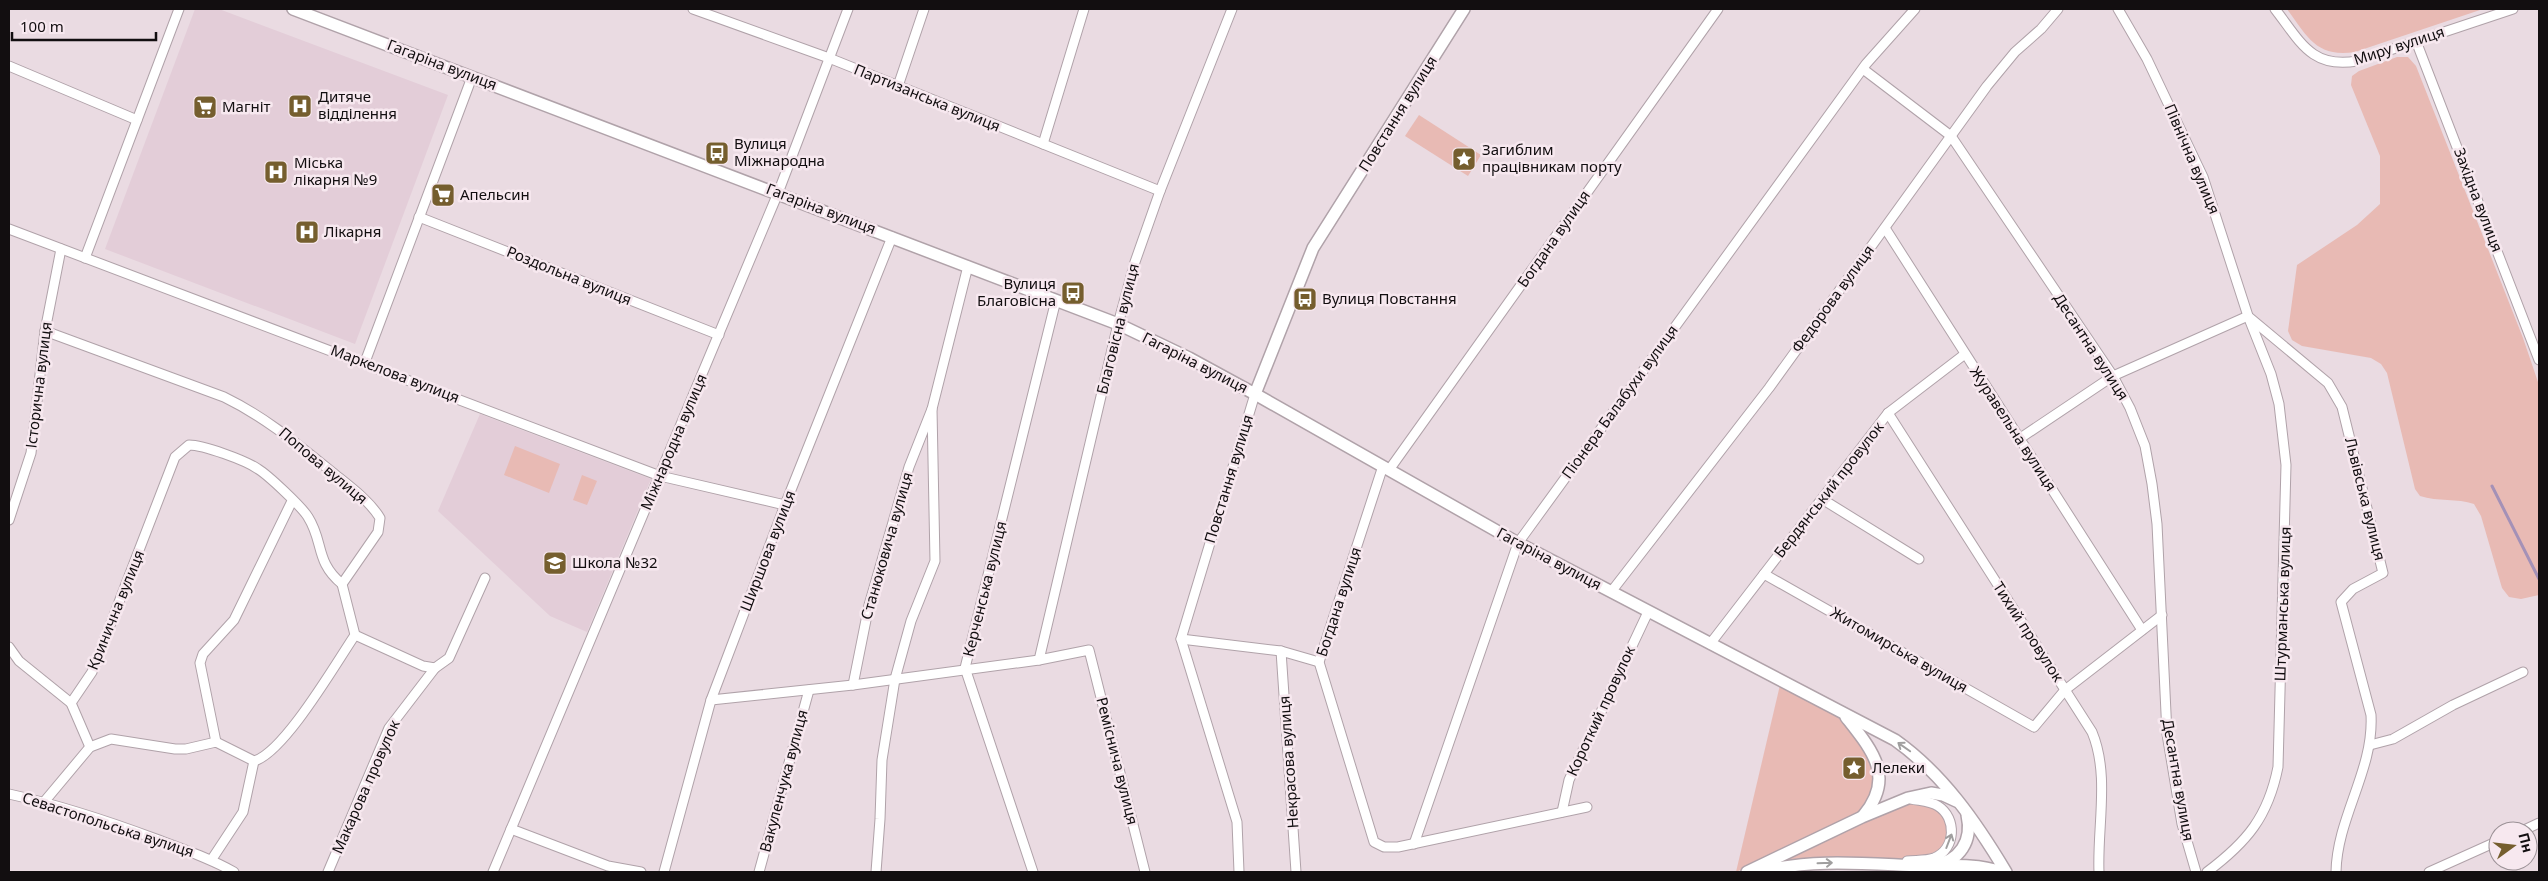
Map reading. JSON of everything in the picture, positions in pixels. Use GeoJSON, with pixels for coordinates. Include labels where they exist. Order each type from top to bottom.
{"type":"FeatureCollection","features":[{"type":"Feature","properties":{"kind":"street"},"geometry":{"type":"LineString","coordinates":[[85,258],[178,9]]}},
{"type":"Feature","properties":{"kind":"street","name":"Гагаріна вулиця"},"geometry":{"type":"LineString","coordinates":[[296,9],[1118,324],[1188,358],[1518,543],[1895,740],[1933,771],[1963,806],[2006,872]]}},
{"type":"Feature","properties":{"kind":"street","name":"Партизанська вулиця"},"geometry":{"type":"LineString","coordinates":[[693,9],[830,58],[1160,191]]}},
{"type":"Feature","properties":{"kind":"street","name":"Міжнародна вулиця"},"geometry":{"type":"LineString","coordinates":[[493,872],[778,193],[848,9]]}},
{"type":"Feature","properties":{"kind":"street"},"geometry":{"type":"LineString","coordinates":[[898,86],[924,9]]}},
{"type":"Feature","properties":{"kind":"street"},"geometry":{"type":"LineString","coordinates":[[1043,144],[1084,9]]}},
{"type":"Feature","properties":{"kind":"street","name":"Благовісна вулиця"},"geometry":{"type":"LineString","coordinates":[[1040,660],[1118,324],[1135,262],[1160,191],[1232,9]]}},
{"type":"Feature","properties":{"kind":"street","name":"Повстання вулиця"},"geometry":{"type":"LineString","coordinates":[[1181,639],[1255,394],[1313,248],[1464,9]]}},
{"type":"Feature","properties":{"kind":"street","name":"Богдана вулиця"},"geometry":{"type":"LineString","coordinates":[[1414,844],[1384,847],[1374,842],[1319,662],[1386,468],[1718,9]]}},
{"type":"Feature","properties":{"kind":"street","name":"Піонера Балабухи вулиця"},"geometry":{"type":"LineString","coordinates":[[1414,844],[1518,543],[1864,69],[1916,9]]}},
{"type":"Feature","properties":{"kind":"street","name":"Федорова вулиця"},"geometry":{"type":"LineString","coordinates":[[1611,592],[1770,388],[1987,86],[2015,52],[2058,9]]}},
{"type":"Feature","properties":{"kind":"street","name":"Північна вулиця"},"geometry":{"type":"LineString","coordinates":[[2118,9],[2148,59],[2203,177],[2248,316]]}},
{"type":"Feature","properties":{"kind":"street","name":"Миру вулиця"},"geometry":{"type":"LineString","coordinates":[[2275,9],[2306,50],[2321,60],[2339,64],[2357,61],[2513,9]]}},
{"type":"Feature","properties":{"kind":"street","name":"Західна вулиця"},"geometry":{"type":"LineString","coordinates":[[2416,41],[2535,334],[2539,360]]}},
{"type":"Feature","properties":{"kind":"street"},"geometry":{"type":"LineString","coordinates":[[9,66],[137,120]]}},
{"type":"Feature","properties":{"kind":"street","name":"Десантна вулиця"},"geometry":{"type":"LineString","coordinates":[[1864,69],[1951,136],[2113,376],[2130,408],[2145,446],[2158,524],[2167,734],[2182,824],[2196,872]]}},
{"type":"Feature","properties":{"kind":"street"},"geometry":{"type":"LineString","coordinates":[[365,362],[472,77]]}},
{"type":"Feature","properties":{"kind":"street","name":"Роздольна вулиця"},"geometry":{"type":"LineString","coordinates":[[419,216],[718,335]]}},
{"type":"Feature","properties":{"kind":"street","name":"Журавельна вулиця"},"geometry":{"type":"LineString","coordinates":[[1884,228],[2142,630]]}},
{"type":"Feature","properties":{"kind":"street","name":"Маркелова вулиця"},"geometry":{"type":"LineString","coordinates":[[9,229],[365,362],[660,476],[785,505]]}},
{"type":"Feature","properties":{"kind":"street","name":"Ширшова вулиця"},"geometry":{"type":"LineString","coordinates":[[664,872],[711,700],[785,505],[892,237]]}},
{"type":"Feature","properties":{"kind":"street","name":"Історична вулиця"},"geometry":{"type":"LineString","coordinates":[[9,520],[31,453],[45,331],[61,249]]}},
{"type":"Feature","properties":{"kind":"street","name":"Станюковича вулиця"},"geometry":{"type":"LineString","coordinates":[[853,686],[868,605],[909,467],[932,409],[968,266]]}},
{"type":"Feature","properties":{"kind":"street","name":"Керченська вулиця"},"geometry":{"type":"LineString","coordinates":[[1033,872],[965,668],[1056,300]]}},
{"type":"Feature","properties":{"kind":"street"},"geometry":{"type":"LineString","coordinates":[[2019,438],[2113,376],[2248,316]]}},
{"type":"Feature","properties":{"kind":"street","name":"Львівська вулиця"},"geometry":{"type":"LineString","coordinates":[[2248,316],[2328,383],[2342,407],[2383,573],[2353,589],[2341,602],[2371,714],[2370,745],[2342,832],[2336,872]]}},
{"type":"Feature","properties":{"kind":"street","name":"Штурманська вулиця"},"geometry":{"type":"LineString","coordinates":[[2207,872],[2247,839],[2260,820],[2276,777],[2279,747],[2286,465],[2284,434],[2275,389],[2261,345],[2248,316]]}},
{"type":"Feature","properties":{"kind":"street","name":"Попова вулиця"},"geometry":{"type":"LineString","coordinates":[[45,331],[224,397],[247,408],[272,423],[344,482],[376,512],[380,525],[378,532],[342,584]]}},
{"type":"Feature","properties":{"kind":"street","name":"Бердянський провулок"},"geometry":{"type":"LineString","coordinates":[[1710,644],[1888,413],[1965,354]]}},
{"type":"Feature","properties":{"kind":"street","name":"Станюковича вулиця"},"geometry":{"type":"LineString","coordinates":[[876,872],[882,760],[895,679],[911,621],[935,561],[932,409]]}},
{"type":"Feature","properties":{"kind":"street","name":"Тихий провулок"},"geometry":{"type":"LineString","coordinates":[[1888,413],[2092,732],[2100,756],[2099,872]]}},
{"type":"Feature","properties":{"kind":"street","name":"Кринична вулиця"},"geometry":{"type":"LineString","coordinates":[[71,703],[92,672],[176,457],[189,445],[200,445],[258,468],[292,501]]}},
{"type":"Feature","properties":{"kind":"street"},"geometry":{"type":"LineString","coordinates":[[1822,499],[1919,559]]}},
{"type":"Feature","properties":{"kind":"street"},"geometry":{"type":"LineString","coordinates":[[216,742],[200,663],[203,654],[234,620],[292,501],[307,515],[330,575],[342,584],[356,635],[423,666],[435,668]]}},
{"type":"Feature","properties":{"kind":"street","name":"Житомирська вулиця"},"geometry":{"type":"LineString","coordinates":[[1764,574],[2034,727],[2065,690]]}},
{"type":"Feature","properties":{"kind":"street","name":"Макарова провулок"},"geometry":{"type":"LineString","coordinates":[[328,872],[389,728],[435,668],[449,658],[485,578]]}},
{"type":"Feature","properties":{"kind":"street","name":"Короткий провулок"},"geometry":{"type":"LineString","coordinates":[[1562,812],[1568,780],[1648,612]]}},
{"type":"Feature","properties":{"kind":"street"},"geometry":{"type":"LineString","coordinates":[[2065,690],[2162,615]]}},
{"type":"Feature","properties":{"kind":"street"},"geometry":{"type":"LineString","coordinates":[[44,802],[90,747],[112,739],[175,749],[186,749],[216,742],[254,761],[261,759],[282,741],[356,635]]}},
{"type":"Feature","properties":{"kind":"street"},"geometry":{"type":"LineString","coordinates":[[1239,872],[1238,822],[1181,639],[1281,651],[1319,662]]}},
{"type":"Feature","properties":{"kind":"street"},"geometry":{"type":"LineString","coordinates":[[9,646],[19,661],[71,703],[90,747]]}},
{"type":"Feature","properties":{"kind":"street","name":"Реміснича вулиця"},"geometry":{"type":"LineString","coordinates":[[1040,660],[1089,650],[1145,872]]}},
{"type":"Feature","properties":{"kind":"street","name":"Некрасова вулиця"},"geometry":{"type":"LineString","coordinates":[[1281,651],[1296,872]]}},
{"type":"Feature","properties":{"kind":"street"},"geometry":{"type":"LineString","coordinates":[[711,700],[853,686],[965,668],[1040,660]]}},
{"type":"Feature","properties":{"kind":"street"},"geometry":{"type":"LineString","coordinates":[[2370,745],[2393,739],[2453,706],[2523,672]]}},
{"type":"Feature","properties":{"kind":"street","name":"Вакуленчука вулиця"},"geometry":{"type":"LineString","coordinates":[[759,872],[809,690]]}},
{"type":"Feature","properties":{"kind":"street"},"geometry":{"type":"LineString","coordinates":[[1842,712],[1867,743],[1874,754],[1878,767],[1879,781],[1877,794],[1862,817]]}},
{"type":"Feature","properties":{"kind":"street"},"geometry":{"type":"LineString","coordinates":[[212,859],[243,812],[254,761]]}},
{"type":"Feature","properties":{"kind":"street"},"geometry":{"type":"LineString","coordinates":[[1747,872],[1862,817],[1908,798],[1931,793],[1954,799],[1963,806],[1969,825],[1965,845],[1952,860],[1933,866]]}},
{"type":"Feature","properties":{"kind":"street","name":"Севастопольська вулиця"},"geometry":{"type":"LineString","coordinates":[[9,794],[44,802],[136,831],[212,859],[234,872]]}},
{"type":"Feature","properties":{"kind":"street"},"geometry":{"type":"LineString","coordinates":[[1874,864],[1928,859],[1940,854],[1949,844],[1952,830],[1945,811],[1933,804],[1908,798]]}},
{"type":"Feature","properties":{"kind":"street"},"geometry":{"type":"LineString","coordinates":[[1414,844],[1587,807]]}},
{"type":"Feature","properties":{"kind":"street"},"geometry":{"type":"LineString","coordinates":[[512,829],[608,866],[641,872]]}},
{"type":"Feature","properties":{"kind":"street"},"geometry":{"type":"LineString","coordinates":[[2429,872],[2488,845]]}},
{"type":"Feature","properties":{"kind":"street"},"geometry":{"type":"LineString","coordinates":[[1760,872],[1803,864],[1874,864],[1984,868],[2001,872]]}},
{"type":"Feature","properties":{"kind":"shaded area","name":"Міська лікарня №9"},"geometry":{"type":"Polygon","coordinates":[[[195,9],[219,9],[448,95],[355,344],[105,249],[195,9]]]}},
{"type":"Feature","properties":{"kind":"shaded area"},"geometry":{"type":"Polygon","coordinates":[[[2287,9],[2483,9],[2355,52],[2342,53],[2331,52],[2314,43],[2287,9]]]}},
{"type":"Feature","properties":{"kind":"shaded area"},"geometry":{"type":"Polygon","coordinates":[[[2397,57],[2408,57],[2416,66],[2523,338],[2539,385],[2539,595],[2521,599],[2509,597],[2502,588],[2481,516],[2474,504],[2427,498],[2420,496],[2415,489],[2387,373],[2381,364],[2371,358],[2302,346],[2292,340],[2288,331],[2297,265],[2357,225],[2380,204],[2380,156],[2351,85],[2352,76],[2359,71],[2397,57]]]}},
{"type":"Feature","properties":{"kind":"shaded area"},"geometry":{"type":"Polygon","coordinates":[[[1419,115],[1481,155],[1468,176],[1405,136],[1419,115]]]}},
{"type":"Feature","properties":{"kind":"shaded area","name":"Школа №32"},"geometry":{"type":"Polygon","coordinates":[[[480,414],[651,479],[587,632],[550,616],[438,511],[480,414]]]}},
{"type":"Feature","properties":{"kind":"shaded area"},"geometry":{"type":"Polygon","coordinates":[[[515,446],[560,464],[549,493],[504,475],[515,446]]]}},
{"type":"Feature","properties":{"kind":"shaded area"},"geometry":{"type":"Polygon","coordinates":[[[582,475],[597,481],[587,505],[573,500],[582,475]]]}},
{"type":"Feature","properties":{"kind":"shaded area"},"geometry":{"type":"Polygon","coordinates":[[[1780,685],[1839,714],[1863,745],[1874,768],[1873,793],[1858,814],[1736,872],[1780,685]]]}},
{"type":"Feature","properties":{"kind":"shaded area"},"geometry":{"type":"Polygon","coordinates":[[[1909,802],[1935,809],[1944,817],[1948,829],[1946,840],[1939,850],[1928,854],[1885,860],[1768,867],[1863,821],[1909,802]]]}},
{"type":"Feature","properties":{"kind":"waterway"},"geometry":{"type":"LineString","coordinates":[[2492,486],[2539,579]]}},
{"type":"Feature","properties":{"kind":"place","name":"Дитяче відділення"},"geometry":{"type":"Point","coordinates":[300,106]}},
{"type":"Feature","properties":{"kind":"place","name":"Магніт"},"geometry":{"type":"Point","coordinates":[205,107]}},
{"type":"Feature","properties":{"kind":"place","name":"Вулиця Міжнародна"},"geometry":{"type":"Point","coordinates":[717,153]}},
{"type":"Feature","properties":{"kind":"place","name":"Загиблим працівникам порту"},"geometry":{"type":"Point","coordinates":[1464,159]}},
{"type":"Feature","properties":{"kind":"place","name":"Міська лікарня №9"},"geometry":{"type":"Point","coordinates":[276,172]}},
{"type":"Feature","properties":{"kind":"place","name":"Апельсин"},"geometry":{"type":"Point","coordinates":[443,195]}},
{"type":"Feature","properties":{"kind":"place","name":"Лікарня"},"geometry":{"type":"Point","coordinates":[307,232]}},
{"type":"Feature","properties":{"kind":"place","name":"Вулиця Благовісна"},"geometry":{"type":"Point","coordinates":[1073,293]}},
{"type":"Feature","properties":{"kind":"place","name":"Вулиця Повстання"},"geometry":{"type":"Point","coordinates":[1305,299]}},
{"type":"Feature","properties":{"kind":"place","name":"Школа №32"},"geometry":{"type":"Point","coordinates":[555,563]}},
{"type":"Feature","properties":{"kind":"place","name":"Лелеки"},"geometry":{"type":"Point","coordinates":[1854,768]}}]}
